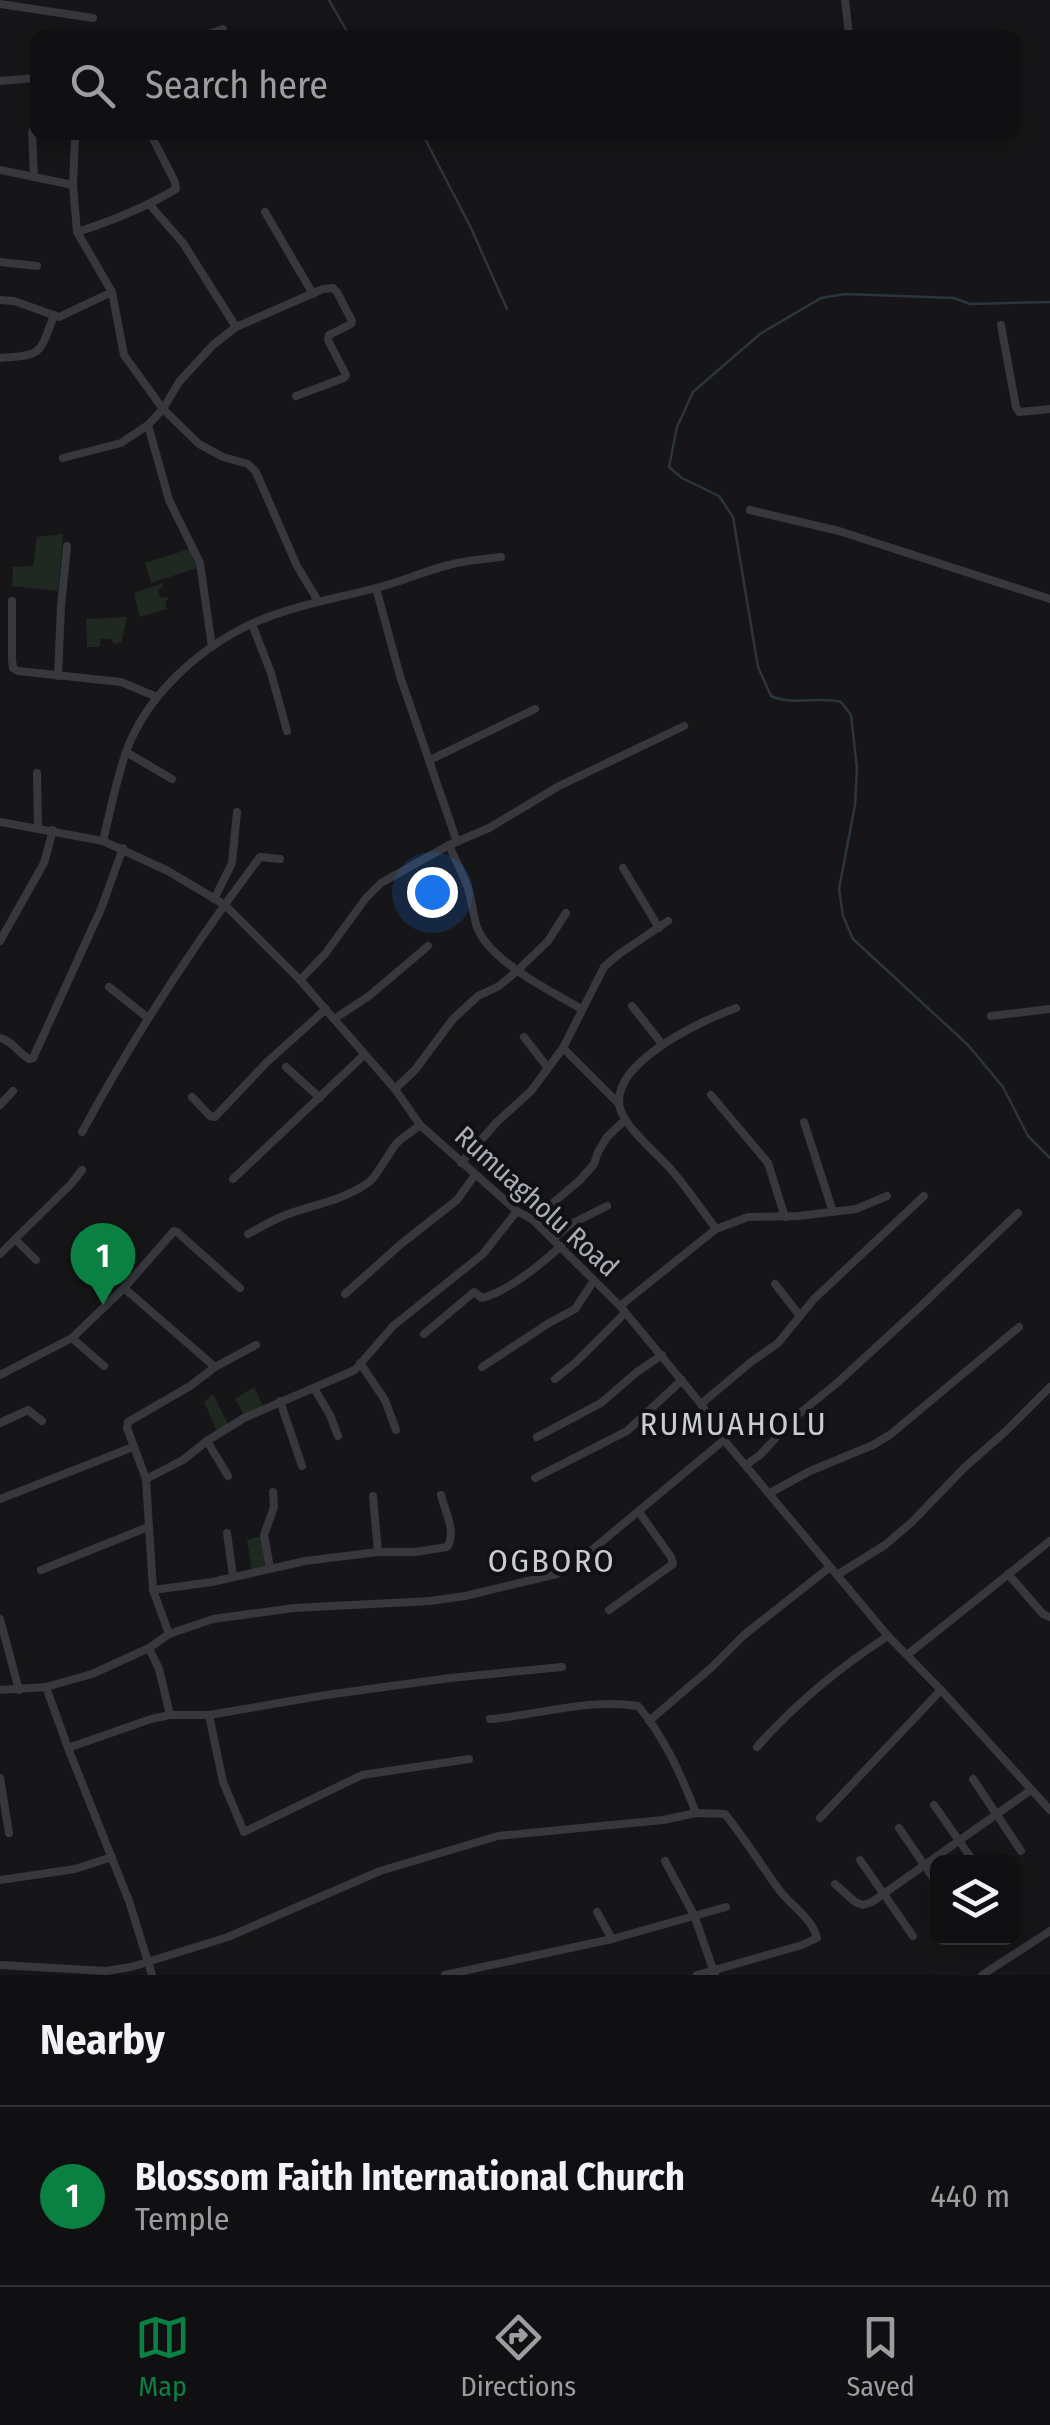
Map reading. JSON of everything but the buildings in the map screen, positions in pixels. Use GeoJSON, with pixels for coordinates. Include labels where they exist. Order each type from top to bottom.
{"type":"FeatureCollection","features":[{"type":"Feature","properties":{"kind":"street"},"geometry":{"type":"LineString","coordinates":[[845,0],[848,30]]}},
{"type":"Feature","properties":{"kind":"street"},"geometry":{"type":"LineString","coordinates":[[0,4],[93,18]]}},
{"type":"Feature","properties":{"kind":"street"},"geometry":{"type":"LineString","coordinates":[[0,81],[30,78]]}},
{"type":"Feature","properties":{"kind":"street"},"geometry":{"type":"LineString","coordinates":[[32,140],[34,176]]}},
{"type":"Feature","properties":{"kind":"street"},"geometry":{"type":"LineString","coordinates":[[75,140],[77,232],[112,292],[124,356],[163,409],[199,444],[248,464],[256,472],[297,566],[318,601]]}},
{"type":"Feature","properties":{"kind":"street"},"geometry":{"type":"LineString","coordinates":[[77,232],[150,205],[176,189],[154,140]]}},
{"type":"Feature","properties":{"kind":"street"},"geometry":{"type":"LineString","coordinates":[[0,170],[74,185]]}},
{"type":"Feature","properties":{"kind":"street"},"geometry":{"type":"LineString","coordinates":[[150,205],[183,243],[236,327]]}},
{"type":"Feature","properties":{"kind":"street"},"geometry":{"type":"LineString","coordinates":[[265,212],[313,294]]}},
{"type":"Feature","properties":{"kind":"street"},"geometry":{"type":"LineString","coordinates":[[0,262],[37,266]]}},
{"type":"Feature","properties":{"kind":"street"},"geometry":{"type":"LineString","coordinates":[[63,458],[110,447],[148,425],[179,382],[213,345],[236,327],[332,288],[352,321],[329,335],[328,340],[346,373],[344,378],[296,396]]}},
{"type":"Feature","properties":{"kind":"street"},"geometry":{"type":"LineString","coordinates":[[0,300],[65,316],[112,292]]}},
{"type":"Feature","properties":{"kind":"street"},"geometry":{"type":"LineString","coordinates":[[0,358],[32,356],[40,351],[54,316]]}},
{"type":"Feature","properties":{"kind":"street"},"geometry":{"type":"LineString","coordinates":[[1001,326],[1016,407],[1024,413],[1050,410]]}},
{"type":"Feature","properties":{"kind":"street"},"geometry":{"type":"LineString","coordinates":[[148,425],[169,500],[200,562],[212,647]]}},
{"type":"Feature","properties":{"kind":"street"},"geometry":{"type":"LineString","coordinates":[[750,510],[838,530],[1050,598]]}},
{"type":"Feature","properties":{"kind":"street"},"geometry":{"type":"LineString","coordinates":[[58,676],[60,607],[68,546]]}},
{"type":"Feature","properties":{"kind":"street"},"geometry":{"type":"LineString","coordinates":[[102,841],[126,752],[138,726],[179,674],[212,647],[252,624],[318,601],[376,588],[447,565],[502,557]]}},
{"type":"Feature","properties":{"kind":"street"},"geometry":{"type":"LineString","coordinates":[[376,588],[477,929],[518,971],[582,1009]]}},
{"type":"Feature","properties":{"kind":"street"},"geometry":{"type":"LineString","coordinates":[[12,602],[14,668],[18,672],[121,682],[157,698]]}},
{"type":"Feature","properties":{"kind":"street"},"geometry":{"type":"LineString","coordinates":[[252,624],[276,686],[287,731]]}},
{"type":"Feature","properties":{"kind":"street"},"geometry":{"type":"LineString","coordinates":[[430,760],[534,709]]}},
{"type":"Feature","properties":{"kind":"street"},"geometry":{"type":"LineString","coordinates":[[300,980],[382,883],[453,843],[489,828],[559,786],[684,726]]}},
{"type":"Feature","properties":{"kind":"street"},"geometry":{"type":"LineString","coordinates":[[126,752],[172,779]]}},
{"type":"Feature","properties":{"kind":"street"},"geometry":{"type":"LineString","coordinates":[[37,773],[38,828]]}},
{"type":"Feature","properties":{"kind":"street"},"geometry":{"type":"LineString","coordinates":[[214,899],[232,863],[237,812]]}},
{"type":"Feature","properties":{"kind":"street","name":"Rumuagholu Road"},"geometry":{"type":"LineString","coordinates":[[0,822],[53,830],[122,848],[168,870],[225,905],[326,1009],[395,1088],[420,1125],[561,1246],[622,1309],[701,1404],[724,1440],[888,1636],[1031,1790],[1048,1803]]}},
{"type":"Feature","properties":{"kind":"street"},"geometry":{"type":"LineString","coordinates":[[0,942],[44,864],[53,830]]}},
{"type":"Feature","properties":{"kind":"street"},"geometry":{"type":"LineString","coordinates":[[0,1038],[29,1060],[33,1058],[101,909],[122,848]]}},
{"type":"Feature","properties":{"kind":"street"},"geometry":{"type":"LineString","coordinates":[[82,1132],[126,1052],[225,905],[260,857],[280,859]]}},
{"type":"Feature","properties":{"kind":"street"},"geometry":{"type":"LineString","coordinates":[[623,868],[659,928]]}},
{"type":"Feature","properties":{"kind":"street"},"geometry":{"type":"LineString","coordinates":[[395,1088],[415,1070],[453,1019],[478,996],[518,971],[548,942],[566,914]]}},
{"type":"Feature","properties":{"kind":"street"},"geometry":{"type":"LineString","coordinates":[[462,1163],[497,1122],[531,1091],[563,1048],[604,967],[668,921]]}},
{"type":"Feature","properties":{"kind":"street"},"geometry":{"type":"LineString","coordinates":[[334,1019],[428,946]]}},
{"type":"Feature","properties":{"kind":"street"},"geometry":{"type":"LineString","coordinates":[[109,987],[148,1018]]}},
{"type":"Feature","properties":{"kind":"street"},"geometry":{"type":"LineString","coordinates":[[632,1006],[662,1044]]}},
{"type":"Feature","properties":{"kind":"street"},"geometry":{"type":"LineString","coordinates":[[619,1104],[624,1084],[647,1056],[662,1044],[736,1008]]}},
{"type":"Feature","properties":{"kind":"street"},"geometry":{"type":"LineString","coordinates":[[192,1097],[210,1116],[216,1117],[266,1062],[326,1009]]}},
{"type":"Feature","properties":{"kind":"street"},"geometry":{"type":"LineString","coordinates":[[991,1016],[1050,1009]]}},
{"type":"Feature","properties":{"kind":"street"},"geometry":{"type":"LineString","coordinates":[[524,1037],[548,1068]]}},
{"type":"Feature","properties":{"kind":"street"},"geometry":{"type":"LineString","coordinates":[[563,1048],[619,1104],[625,1120],[673,1171],[716,1229]]}},
{"type":"Feature","properties":{"kind":"street"},"geometry":{"type":"LineString","coordinates":[[233,1178],[364,1055]]}},
{"type":"Feature","properties":{"kind":"street"},"geometry":{"type":"LineString","coordinates":[[286,1066],[320,1098]]}},
{"type":"Feature","properties":{"kind":"street"},"geometry":{"type":"LineString","coordinates":[[0,1104],[12,1091]]}},
{"type":"Feature","properties":{"kind":"street"},"geometry":{"type":"LineString","coordinates":[[711,1095],[768,1163],[785,1217]]}},
{"type":"Feature","properties":{"kind":"street"},"geometry":{"type":"LineString","coordinates":[[532,1220],[580,1180],[594,1164],[608,1137],[625,1120]]}},
{"type":"Feature","properties":{"kind":"street"},"geometry":{"type":"LineString","coordinates":[[804,1122],[833,1212]]}},
{"type":"Feature","properties":{"kind":"street"},"geometry":{"type":"LineString","coordinates":[[248,1234],[284,1215],[318,1206],[369,1182],[400,1139],[420,1125]]}},
{"type":"Feature","properties":{"kind":"street"},"geometry":{"type":"LineString","coordinates":[[0,1254],[82,1170]]}},
{"type":"Feature","properties":{"kind":"street"},"geometry":{"type":"LineString","coordinates":[[344,1294],[456,1200],[475,1175]]}},
{"type":"Feature","properties":{"kind":"street"},"geometry":{"type":"LineString","coordinates":[[555,1379],[576,1362],[622,1309],[716,1229],[748,1216],[785,1217],[856,1210],[887,1196]]}},
{"type":"Feature","properties":{"kind":"street"},"geometry":{"type":"LineString","coordinates":[[701,1404],[778,1343],[814,1299],[924,1196]]}},
{"type":"Feature","properties":{"kind":"street"},"geometry":{"type":"LineString","coordinates":[[552,1239],[571,1224],[607,1206]]}},
{"type":"Feature","properties":{"kind":"street"},"geometry":{"type":"LineString","coordinates":[[146,1479],[183,1460],[244,1418],[355,1370],[393,1326],[483,1254],[517,1211]]}},
{"type":"Feature","properties":{"kind":"street"},"geometry":{"type":"LineString","coordinates":[[746,1465],[838,1384],[1018,1213]]}},
{"type":"Feature","properties":{"kind":"street"},"geometry":{"type":"LineString","coordinates":[[0,1376],[72,1338],[124,1288],[174,1231],[240,1288]]}},
{"type":"Feature","properties":{"kind":"street"},"geometry":{"type":"LineString","coordinates":[[16,1240],[36,1260]]}},
{"type":"Feature","properties":{"kind":"street"},"geometry":{"type":"LineString","coordinates":[[424,1334],[474,1292],[482,1298],[493,1294],[561,1246]]}},
{"type":"Feature","properties":{"kind":"street"},"geometry":{"type":"LineString","coordinates":[[482,1367],[575,1309],[593,1282]]}},
{"type":"Feature","properties":{"kind":"street"},"geometry":{"type":"LineString","coordinates":[[775,1284],[800,1316]]}},
{"type":"Feature","properties":{"kind":"street"},"geometry":{"type":"LineString","coordinates":[[124,1288],[214,1367]]}},
{"type":"Feature","properties":{"kind":"street"},"geometry":{"type":"LineString","coordinates":[[770,1493],[891,1434],[1019,1326]]}},
{"type":"Feature","properties":{"kind":"street"},"geometry":{"type":"LineString","coordinates":[[72,1338],[104,1366]]}},
{"type":"Feature","properties":{"kind":"street"},"geometry":{"type":"LineString","coordinates":[[169,1634],[153,1590],[146,1479],[128,1422],[256,1345]]}},
{"type":"Feature","properties":{"kind":"street"},"geometry":{"type":"LineString","coordinates":[[537,1436],[602,1403],[662,1355]]}},
{"type":"Feature","properties":{"kind":"street"},"geometry":{"type":"LineString","coordinates":[[360,1363],[385,1400],[396,1430]]}},
{"type":"Feature","properties":{"kind":"street"},"geometry":{"type":"LineString","coordinates":[[534,1478],[626,1430],[682,1380]]}},
{"type":"Feature","properties":{"kind":"street"},"geometry":{"type":"LineString","coordinates":[[837,1575],[885,1545],[912,1522],[1050,1387]]}},
{"type":"Feature","properties":{"kind":"street"},"geometry":{"type":"LineString","coordinates":[[314,1388],[338,1436]]}},
{"type":"Feature","properties":{"kind":"street"},"geometry":{"type":"LineString","coordinates":[[280,1401],[302,1466]]}},
{"type":"Feature","properties":{"kind":"street"},"geometry":{"type":"LineString","coordinates":[[0,1423],[28,1410],[42,1420]]}},
{"type":"Feature","properties":{"kind":"street"},"geometry":{"type":"LineString","coordinates":[[0,1690],[46,1686],[92,1674],[149,1648],[169,1634],[213,1619],[294,1608],[430,1601],[557,1574],[587,1554],[724,1440]]}},
{"type":"Feature","properties":{"kind":"street"},"geometry":{"type":"LineString","coordinates":[[207,1441],[228,1476]]}},
{"type":"Feature","properties":{"kind":"street"},"geometry":{"type":"LineString","coordinates":[[0,1499],[133,1446]]}},
{"type":"Feature","properties":{"kind":"street"},"geometry":{"type":"LineString","coordinates":[[270,1568],[264,1536],[274,1507],[273,1492]]}},
{"type":"Feature","properties":{"kind":"street"},"geometry":{"type":"LineString","coordinates":[[153,1590],[270,1568],[450,1546],[452,1532],[441,1495]]}},
{"type":"Feature","properties":{"kind":"street"},"geometry":{"type":"LineString","coordinates":[[373,1496],[378,1552]]}},
{"type":"Feature","properties":{"kind":"street"},"geometry":{"type":"LineString","coordinates":[[609,1610],[672,1564],[672,1556],[639,1512]]}},
{"type":"Feature","properties":{"kind":"street"},"geometry":{"type":"LineString","coordinates":[[41,1570],[148,1527]]}},
{"type":"Feature","properties":{"kind":"street"},"geometry":{"type":"LineString","coordinates":[[227,1533],[233,1576]]}},
{"type":"Feature","properties":{"kind":"street"},"geometry":{"type":"LineString","coordinates":[[907,1655],[1050,1541]]}},
{"type":"Feature","properties":{"kind":"street"},"geometry":{"type":"LineString","coordinates":[[649,1721],[744,1635],[830,1566]]}},
{"type":"Feature","properties":{"kind":"street"},"geometry":{"type":"LineString","coordinates":[[1008,1574],[1050,1617]]}},
{"type":"Feature","properties":{"kind":"street"},"geometry":{"type":"LineString","coordinates":[[0,1619],[19,1690]]}},
{"type":"Feature","properties":{"kind":"street"},"geometry":{"type":"LineString","coordinates":[[756,1747],[850,1660],[888,1636]]}},
{"type":"Feature","properties":{"kind":"street"},"geometry":{"type":"LineString","coordinates":[[149,1648],[159,1669],[170,1715]]}},
{"type":"Feature","properties":{"kind":"street"},"geometry":{"type":"LineString","coordinates":[[68,1748],[170,1715],[208,1715],[450,1678],[562,1667]]}},
{"type":"Feature","properties":{"kind":"street"},"geometry":{"type":"LineString","coordinates":[[46,1686],[112,1857],[152,1975]]}},
{"type":"Feature","properties":{"kind":"street"},"geometry":{"type":"LineString","coordinates":[[820,1818],[942,1690]]}},
{"type":"Feature","properties":{"kind":"street"},"geometry":{"type":"LineString","coordinates":[[490,1719],[576,1706],[638,1706],[685,1786],[696,1813]]}},
{"type":"Feature","properties":{"kind":"street"},"geometry":{"type":"LineString","coordinates":[[208,1715],[223,1782],[244,1832],[362,1775],[470,1759]]}},
{"type":"Feature","properties":{"kind":"street"},"geometry":{"type":"LineString","coordinates":[[0,1778],[8,1833]]}},
{"type":"Feature","properties":{"kind":"street"},"geometry":{"type":"LineString","coordinates":[[973,1779],[1020,1851]]}},
{"type":"Feature","properties":{"kind":"street"},"geometry":{"type":"LineString","coordinates":[[835,1884],[864,1905],[1031,1790]]}},
{"type":"Feature","properties":{"kind":"street"},"geometry":{"type":"LineString","coordinates":[[934,1805],[970,1855]]}},
{"type":"Feature","properties":{"kind":"street"},"geometry":{"type":"LineString","coordinates":[[0,1965],[106,1971],[131,1968],[228,1937],[380,1871],[498,1836],[663,1820],[696,1813],[725,1814],[780,1892],[805,1915],[818,1938],[697,1975]]}},
{"type":"Feature","properties":{"kind":"street"},"geometry":{"type":"LineString","coordinates":[[899,1828],[930,1873]]}},
{"type":"Feature","properties":{"kind":"street"},"geometry":{"type":"LineString","coordinates":[[0,1880],[75,1869],[112,1857]]}},
{"type":"Feature","properties":{"kind":"street"},"geometry":{"type":"LineString","coordinates":[[860,1860],[913,1936]]}},
{"type":"Feature","properties":{"kind":"street"},"geometry":{"type":"LineString","coordinates":[[665,1861],[694,1916],[714,1972]]}},
{"type":"Feature","properties":{"kind":"street"},"geometry":{"type":"LineString","coordinates":[[445,1975],[612,1939],[726,1907]]}},
{"type":"Feature","properties":{"kind":"street"},"geometry":{"type":"LineString","coordinates":[[597,1912],[612,1939]]}},
{"type":"Feature","properties":{"kind":"street"},"geometry":{"type":"LineString","coordinates":[[982,1975],[1050,1931]]}},
{"type":"Feature","properties":{"kind":"shaded area"},"geometry":{"type":"Polygon","coordinates":[[[63,534],[58,591],[12,586],[13,567],[33,566],[37,537],[63,534]]]}},
{"type":"Feature","properties":{"kind":"shaded area"},"geometry":{"type":"Polygon","coordinates":[[[189,549],[197,568],[151,583],[145,563],[189,549]]]}},
{"type":"Feature","properties":{"kind":"shaded area"},"geometry":{"type":"Polygon","coordinates":[[[163,583],[158,590],[161,598],[168,599],[167,609],[140,617],[134,593],[163,583]]]}},
{"type":"Feature","properties":{"kind":"shaded area"},"geometry":{"type":"Polygon","coordinates":[[[127,617],[122,641],[115,645],[111,639],[101,639],[99,647],[87,647],[86,619],[127,617]]]}},
{"type":"Feature","properties":{"kind":"shaded area"},"geometry":{"type":"Polygon","coordinates":[[[254,1387],[264,1408],[245,1416],[235,1399],[254,1387]]]}},
{"type":"Feature","properties":{"kind":"shaded area"},"geometry":{"type":"Polygon","coordinates":[[[213,1394],[229,1426],[217,1431],[204,1402],[213,1394]]]}},
{"type":"Feature","properties":{"kind":"shaded area"},"geometry":{"type":"Polygon","coordinates":[[[262,1536],[265,1566],[252,1570],[247,1540],[262,1536]]]}},
{"type":"Feature","properties":{"kind":"waterway"},"geometry":{"type":"LineString","coordinates":[[329,0],[346,30]]}},
{"type":"Feature","properties":{"kind":"waterway"},"geometry":{"type":"LineString","coordinates":[[426,140],[507,309]]}},
{"type":"Feature","properties":{"kind":"waterway"},"geometry":{"type":"LineString","coordinates":[[1050,302],[970,304],[954,298],[845,294],[821,298],[760,334],[693,392],[677,427],[669,467],[719,496],[733,517],[758,667],[771,696],[841,702],[851,715],[857,768],[855,805],[839,889],[843,916],[853,939],[968,1045],[1003,1087],[1028,1136],[1050,1158]]}},
{"type":"Feature","properties":{"kind":"place","name":"Blossom Faith International Church"},"geometry":{"type":"Point","coordinates":[103,1305]}},
{"type":"Feature","properties":{"kind":"district","name":"RUMUAHOLU"},"geometry":{"type":"Point","coordinates":[734,1424]}},
{"type":"Feature","properties":{"kind":"district","name":"OGBORO"},"geometry":{"type":"Point","coordinates":[552,1561]}}]}
